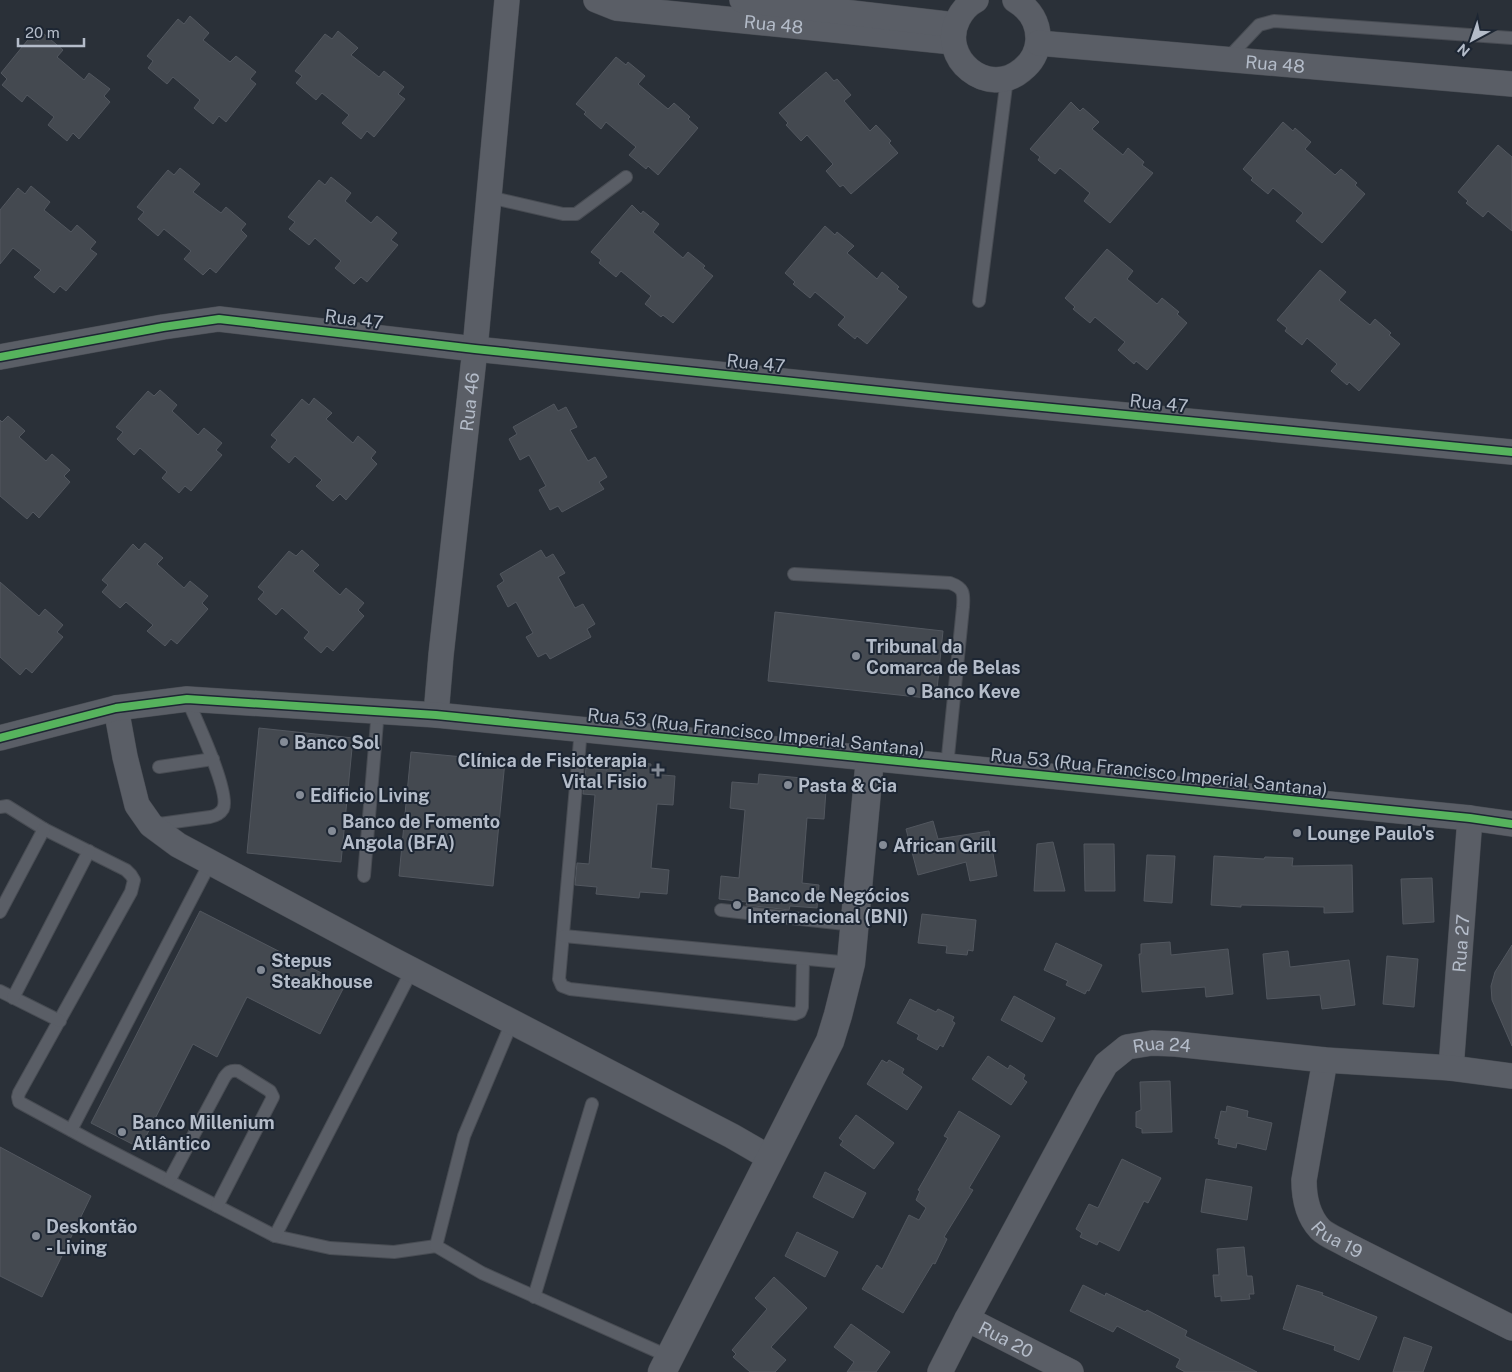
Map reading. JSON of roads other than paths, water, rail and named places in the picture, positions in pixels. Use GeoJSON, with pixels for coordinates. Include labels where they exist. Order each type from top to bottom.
{"type":"FeatureCollection","features":[{"type":"Feature","properties":{"kind":"street","name":"Rua 46"},"geometry":{"type":"LineString","coordinates":[[436,714],[475,349],[507,0]]}},
{"type":"Feature","properties":{"kind":"street","name":"Rua 48"},"geometry":{"type":"LineString","coordinates":[[596,0],[616,8],[754,9],[954,33]]}},
{"type":"Feature","properties":{"kind":"street"},"geometry":{"type":"LineString","coordinates":[[976,0],[971,2],[961,12],[954,33],[957,54],[973,74],[998,80],[1020,72],[1029,64],[1035,54],[1038,43],[1038,29],[1032,16],[1020,2]]}},
{"type":"Feature","properties":{"kind":"street","name":"Rua 48"},"geometry":{"type":"LineString","coordinates":[[1038,43],[1512,84]]}},
{"type":"Feature","properties":{"kind":"street","name":"Rua 47"},"geometry":{"type":"LineString","coordinates":[[0,356],[219,319],[475,349],[1512,452]]}},
{"type":"Feature","properties":{"kind":"street","name":"Rua 53 (Rua Francisco Imperial Santana)"},"geometry":{"type":"LineString","coordinates":[[0,738],[116,708],[187,699],[436,714],[1470,818],[1512,824]]}},
{"type":"Feature","properties":{"kind":"street"},"geometry":{"type":"LineString","coordinates":[[116,708],[125,757],[137,805],[151,825],[178,845],[770,1158]]}},
{"type":"Feature","properties":{"kind":"street"},"geometry":{"type":"LineString","coordinates":[[666,1364],[830,1041],[851,963],[870,758]]}},
{"type":"Feature","properties":{"kind":"street","name":"Rua 27"},"geometry":{"type":"LineString","coordinates":[[1451,1068],[1470,818]]}},
{"type":"Feature","properties":{"kind":"street","name":"Rua 24"},"geometry":{"type":"LineString","coordinates":[[940,1372],[1089,1093],[1106,1064],[1127,1047],[1152,1043],[1176,1044],[1325,1060],[1451,1068],[1512,1076]]}},
{"type":"Feature","properties":{"kind":"street","name":"Rua 19"},"geometry":{"type":"LineString","coordinates":[[1325,1060],[1304,1180],[1304,1194],[1313,1220],[1321,1230],[1348,1245],[1512,1328]]}},
{"type":"Feature","properties":{"kind":"street","name":"Rua 20"},"geometry":{"type":"LineString","coordinates":[[967,1319],[1071,1372]]}},
{"type":"Feature","properties":{"kind":"lane"},"geometry":{"type":"LineString","coordinates":[[1227,59],[1259,25],[1274,21],[1512,38]]}},
{"type":"Feature","properties":{"kind":"lane"},"geometry":{"type":"LineString","coordinates":[[979,301],[1007,78]]}},
{"type":"Feature","properties":{"kind":"lane"},"geometry":{"type":"LineString","coordinates":[[489,197],[563,214],[576,214],[626,177]]}},
{"type":"Feature","properties":{"kind":"lane"},"geometry":{"type":"LineString","coordinates":[[794,574],[959,586],[962,590],[963,607],[947,766]]}},
{"type":"Feature","properties":{"kind":"lane"},"geometry":{"type":"LineString","coordinates":[[151,825],[218,815],[223,810],[225,803],[213,760],[187,699]]}},
{"type":"Feature","properties":{"kind":"lane"},"geometry":{"type":"LineString","coordinates":[[364,876],[378,710]]}},
{"type":"Feature","properties":{"kind":"lane"},"geometry":{"type":"LineString","coordinates":[[581,729],[560,979],[562,986],[566,988],[795,1014],[800,1012],[802,1007],[803,959]]}},
{"type":"Feature","properties":{"kind":"lane"},"geometry":{"type":"LineString","coordinates":[[159,767],[213,760]]}},
{"type":"Feature","properties":{"kind":"lane"},"geometry":{"type":"LineString","coordinates":[[0,807],[7,806],[44,829],[126,870],[134,880],[131,892],[18,1097],[19,1102],[275,1236],[330,1248],[394,1252],[436,1246],[482,1273],[534,1296],[666,1364]]}},
{"type":"Feature","properties":{"kind":"lane"},"geometry":{"type":"LineString","coordinates":[[0,912],[44,829]]}},
{"type":"Feature","properties":{"kind":"lane"},"geometry":{"type":"LineString","coordinates":[[13,998],[88,851]]}},
{"type":"Feature","properties":{"kind":"lane"},"geometry":{"type":"LineString","coordinates":[[71,1130],[210,863]]}},
{"type":"Feature","properties":{"kind":"lane"},"geometry":{"type":"LineString","coordinates":[[721,910],[854,925]]}},
{"type":"Feature","properties":{"kind":"lane"},"geometry":{"type":"LineString","coordinates":[[564,936],[851,963]]}},
{"type":"Feature","properties":{"kind":"lane"},"geometry":{"type":"LineString","coordinates":[[275,1236],[412,970]]}},
{"type":"Feature","properties":{"kind":"lane"},"geometry":{"type":"LineString","coordinates":[[0,991],[60,1021]]}},
{"type":"Feature","properties":{"kind":"lane"},"geometry":{"type":"LineString","coordinates":[[436,1246],[464,1136],[512,1022]]}},
{"type":"Feature","properties":{"kind":"lane"},"geometry":{"type":"LineString","coordinates":[[169,1181],[224,1078],[228,1072],[232,1070],[238,1071],[270,1091],[273,1097],[217,1206]]}},
{"type":"Feature","properties":{"kind":"lane"},"geometry":{"type":"LineString","coordinates":[[534,1296],[592,1104]]}},
{"type":"Feature","properties":{"kind":"place","name":"Tribunal da Comarca de Belas"},"geometry":{"type":"Point","coordinates":[856,656]}},
{"type":"Feature","properties":{"kind":"place","name":"Banco Keve"},"geometry":{"type":"Point","coordinates":[911,691]}},
{"type":"Feature","properties":{"kind":"place","name":"Banco Sol"},"geometry":{"type":"Point","coordinates":[284,742]}},
{"type":"Feature","properties":{"kind":"place","name":"Clínica de Fisioterapia Vital Fisio"},"geometry":{"type":"Point","coordinates":[658,770]}},
{"type":"Feature","properties":{"kind":"place","name":"Pasta & Cia"},"geometry":{"type":"Point","coordinates":[788,785]}},
{"type":"Feature","properties":{"kind":"place","name":"Edificio Living"},"geometry":{"type":"Point","coordinates":[300,795]}},
{"type":"Feature","properties":{"kind":"place","name":"Banco de Fomento Angola (BFA)"},"geometry":{"type":"Point","coordinates":[332,831]}},
{"type":"Feature","properties":{"kind":"place","name":"Lounge Paulo's"},"geometry":{"type":"Point","coordinates":[1297,833]}},
{"type":"Feature","properties":{"kind":"place","name":"African Grill"},"geometry":{"type":"Point","coordinates":[883,845]}},
{"type":"Feature","properties":{"kind":"place","name":"Banco de Negócios Internacional (BNI)"},"geometry":{"type":"Point","coordinates":[737,905]}},
{"type":"Feature","properties":{"kind":"place","name":"Stepus Steakhouse"},"geometry":{"type":"Point","coordinates":[261,970]}},
{"type":"Feature","properties":{"kind":"place","name":"Banco Millenium Atlântico"},"geometry":{"type":"Point","coordinates":[122,1132]}},
{"type":"Feature","properties":{"kind":"place","name":"Deskontão - Living"},"geometry":{"type":"Point","coordinates":[36,1236]}}]}
